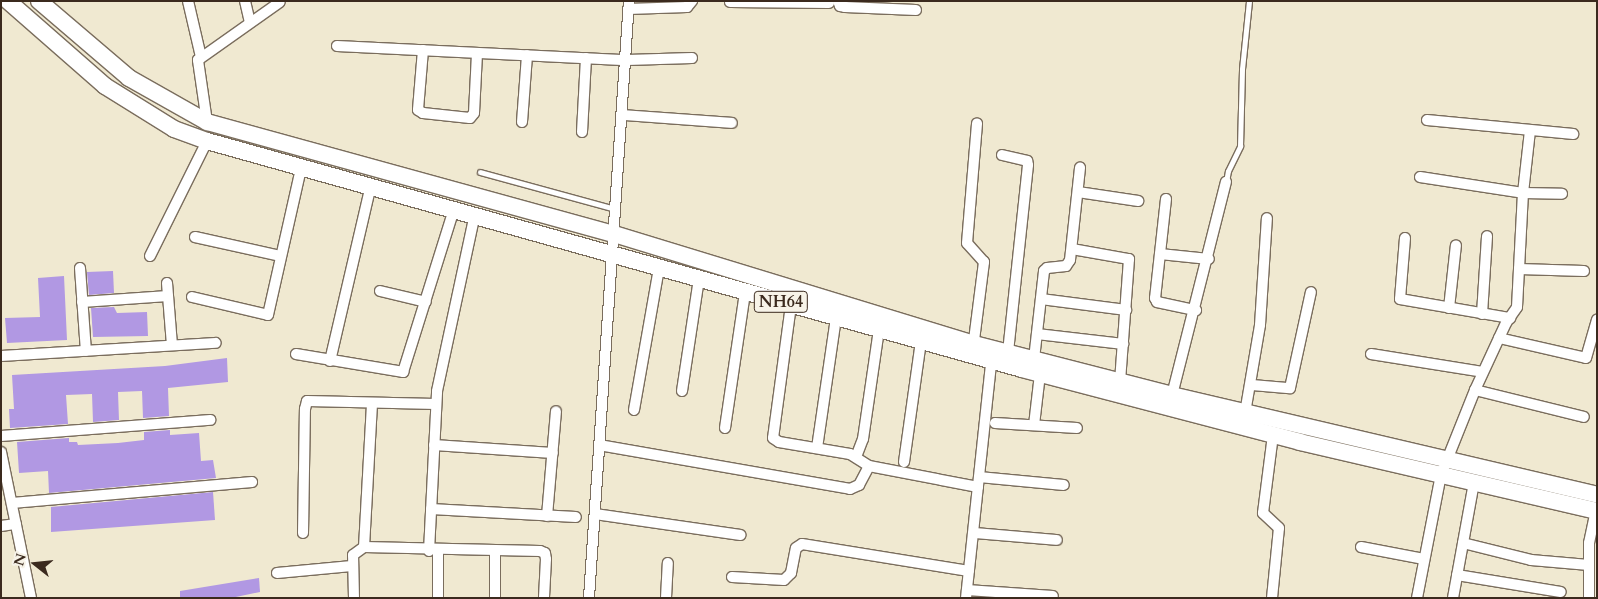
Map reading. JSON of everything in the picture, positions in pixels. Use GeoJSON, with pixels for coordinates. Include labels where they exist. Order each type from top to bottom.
{"type":"FeatureCollection","features":[{"type":"Feature","properties":{"kind":"highway","name":"NH64"},"geometry":{"type":"LineString","coordinates":[[8,1],[105,86],[174,129],[207,141],[370,189],[475,214],[612,255],[921,341],[998,354],[1273,435],[1597,495]]}},
{"type":"Feature","properties":{"kind":"highway","name":"NH64"},"geometry":{"type":"LineString","coordinates":[[40,1],[129,78],[207,122],[614,234],[972,350]]}},
{"type":"Feature","properties":{"kind":"highway","name":"NH64"},"geometry":{"type":"LineString","coordinates":[[1037,367],[1120,382],[1245,413],[1444,468],[1474,482],[1596,510]]}},
{"type":"Feature","properties":{"kind":"street"},"geometry":{"type":"LineString","coordinates":[[188,1],[201,57]]}},
{"type":"Feature","properties":{"kind":"street"},"geometry":{"type":"LineString","coordinates":[[245,1],[250,22]]}},
{"type":"Feature","properties":{"kind":"street"},"geometry":{"type":"LineString","coordinates":[[588,598],[627,60],[628,3],[687,7],[692,1]]}},
{"type":"Feature","properties":{"kind":"street"},"geometry":{"type":"LineString","coordinates":[[207,122],[197,66],[201,57],[280,2]]}},
{"type":"Feature","properties":{"kind":"street"},"geometry":{"type":"LineString","coordinates":[[730,2],[834,2],[845,7],[916,10]]}},
{"type":"Feature","properties":{"kind":"street"},"geometry":{"type":"LineString","coordinates":[[337,46],[627,60],[692,58]]}},
{"type":"Feature","properties":{"kind":"street"},"geometry":{"type":"LineString","coordinates":[[422,50],[418,110],[422,113],[470,118],[474,113],[477,53]]}},
{"type":"Feature","properties":{"kind":"street"},"geometry":{"type":"LineString","coordinates":[[522,122],[527,55]]}},
{"type":"Feature","properties":{"kind":"street"},"geometry":{"type":"LineString","coordinates":[[582,132],[586,58]]}},
{"type":"Feature","properties":{"kind":"street"},"geometry":{"type":"LineString","coordinates":[[623,115],[732,123]]}},
{"type":"Feature","properties":{"kind":"street"},"geometry":{"type":"LineString","coordinates":[[1427,120],[1573,134]]}},
{"type":"Feature","properties":{"kind":"street"},"geometry":{"type":"LineString","coordinates":[[972,350],[984,262],[967,243],[977,123]]}},
{"type":"Feature","properties":{"kind":"street"},"geometry":{"type":"LineString","coordinates":[[1417,598],[1444,468],[1498,338],[1517,307],[1522,193],[1530,131]]}},
{"type":"Feature","properties":{"kind":"street"},"geometry":{"type":"LineString","coordinates":[[150,256],[207,141]]}},
{"type":"Feature","properties":{"kind":"street"},"geometry":{"type":"LineString","coordinates":[[1002,155],[1027,161],[1028,165],[979,482],[966,594],[1053,596]]}},
{"type":"Feature","properties":{"kind":"street"},"geometry":{"type":"LineString","coordinates":[[1034,425],[1037,334],[1044,271],[1047,268],[1066,266],[1072,249],[1080,168]]}},
{"type":"Feature","properties":{"kind":"street"},"geometry":{"type":"LineString","coordinates":[[192,297],[268,315],[301,169]]}},
{"type":"Feature","properties":{"kind":"street"},"geometry":{"type":"LineString","coordinates":[[1420,177],[1522,193],[1562,194]]}},
{"type":"Feature","properties":{"kind":"street"},"geometry":{"type":"LineString","coordinates":[[1172,395],[1209,259],[1226,182]]}},
{"type":"Feature","properties":{"kind":"street"},"geometry":{"type":"LineString","coordinates":[[330,361],[370,189]]}},
{"type":"Feature","properties":{"kind":"street"},"geometry":{"type":"LineString","coordinates":[[1078,192],[1138,201]]}},
{"type":"Feature","properties":{"kind":"street"},"geometry":{"type":"LineString","coordinates":[[1166,199],[1157,302],[1196,310]]}},
{"type":"Feature","properties":{"kind":"street"},"geometry":{"type":"LineString","coordinates":[[296,354],[403,372],[454,209]]}},
{"type":"Feature","properties":{"kind":"street"},"geometry":{"type":"LineString","coordinates":[[438,598],[431,510],[436,404],[475,214]]}},
{"type":"Feature","properties":{"kind":"street"},"geometry":{"type":"LineString","coordinates":[[1245,413],[1252,385],[1266,218]]}},
{"type":"Feature","properties":{"kind":"street"},"geometry":{"type":"LineString","coordinates":[[1482,314],[1488,236]]}},
{"type":"Feature","properties":{"kind":"street"},"geometry":{"type":"LineString","coordinates":[[195,237],[280,256]]}},
{"type":"Feature","properties":{"kind":"street"},"geometry":{"type":"LineString","coordinates":[[1405,238],[1400,299],[1510,318]]}},
{"type":"Feature","properties":{"kind":"street"},"geometry":{"type":"LineString","coordinates":[[1449,308],[1456,246]]}},
{"type":"Feature","properties":{"kind":"street"},"geometry":{"type":"LineString","coordinates":[[1072,249],[1129,259],[1120,382]]}},
{"type":"Feature","properties":{"kind":"street"},"geometry":{"type":"LineString","coordinates":[[1160,254],[1209,259]]}},
{"type":"Feature","properties":{"kind":"street"},"geometry":{"type":"LineString","coordinates":[[80,268],[86,351]]}},
{"type":"Feature","properties":{"kind":"street"},"geometry":{"type":"LineString","coordinates":[[634,410],[660,268]]}},
{"type":"Feature","properties":{"kind":"street"},"geometry":{"type":"LineString","coordinates":[[1519,269],[1584,271]]}},
{"type":"Feature","properties":{"kind":"street"},"geometry":{"type":"LineString","coordinates":[[682,391],[699,279]]}},
{"type":"Feature","properties":{"kind":"street"},"geometry":{"type":"LineString","coordinates":[[167,284],[172,345]]}},
{"type":"Feature","properties":{"kind":"street"},"geometry":{"type":"LineString","coordinates":[[380,291],[426,302]]}},
{"type":"Feature","properties":{"kind":"street"},"geometry":{"type":"LineString","coordinates":[[725,428],[745,292]]}},
{"type":"Feature","properties":{"kind":"street"},"geometry":{"type":"LineString","coordinates":[[1252,385],[1290,388],[1311,292]]}},
{"type":"Feature","properties":{"kind":"street"},"geometry":{"type":"LineString","coordinates":[[82,302],[168,296]]}},
{"type":"Feature","properties":{"kind":"street"},"geometry":{"type":"LineString","coordinates":[[1041,299],[1126,310]]}},
{"type":"Feature","properties":{"kind":"street"},"geometry":{"type":"LineString","coordinates":[[791,305],[773,438],[779,442],[856,457],[870,466],[979,482],[1064,485]]}},
{"type":"Feature","properties":{"kind":"street"},"geometry":{"type":"LineString","coordinates":[[817,448],[836,318]]}},
{"type":"Feature","properties":{"kind":"street"},"geometry":{"type":"LineString","coordinates":[[1498,338],[1586,358],[1597,320]]}},
{"type":"Feature","properties":{"kind":"street"},"geometry":{"type":"LineString","coordinates":[[856,457],[863,439],[879,329]]}},
{"type":"Feature","properties":{"kind":"street"},"geometry":{"type":"LineString","coordinates":[[1037,334],[1123,344]]}},
{"type":"Feature","properties":{"kind":"street"},"geometry":{"type":"LineString","coordinates":[[904,462],[921,341]]}},
{"type":"Feature","properties":{"kind":"street"},"geometry":{"type":"LineString","coordinates":[[1,356],[216,342]]}},
{"type":"Feature","properties":{"kind":"street"},"geometry":{"type":"LineString","coordinates":[[1371,354],[1483,372]]}},
{"type":"Feature","properties":{"kind":"street"},"geometry":{"type":"LineString","coordinates":[[1475,390],[1584,417]]}},
{"type":"Feature","properties":{"kind":"street"},"geometry":{"type":"LineString","coordinates":[[303,532],[305,409],[308,401],[436,404]]}},
{"type":"Feature","properties":{"kind":"street"},"geometry":{"type":"LineString","coordinates":[[364,547],[372,404]]}},
{"type":"Feature","properties":{"kind":"street"},"geometry":{"type":"LineString","coordinates":[[547,516],[556,411]]}},
{"type":"Feature","properties":{"kind":"street"},"geometry":{"type":"LineString","coordinates":[[1,436],[210,420]]}},
{"type":"Feature","properties":{"kind":"street"},"geometry":{"type":"LineString","coordinates":[[995,423],[1077,428]]}},
{"type":"Feature","properties":{"kind":"street"},"geometry":{"type":"LineString","coordinates":[[1272,598],[1279,528],[1263,514],[1273,435]]}},
{"type":"Feature","properties":{"kind":"street"},"geometry":{"type":"LineString","coordinates":[[434,445],[553,453]]}},
{"type":"Feature","properties":{"kind":"street"},"geometry":{"type":"LineString","coordinates":[[599,445],[850,489],[859,485],[870,466]]}},
{"type":"Feature","properties":{"kind":"street"},"geometry":{"type":"LineString","coordinates":[[1,452],[5,491],[12,503],[31,598]]}},
{"type":"Feature","properties":{"kind":"street"},"geometry":{"type":"LineString","coordinates":[[12,503],[252,482]]}},
{"type":"Feature","properties":{"kind":"street"},"geometry":{"type":"LineString","coordinates":[[1453,598],[1474,482]]}},
{"type":"Feature","properties":{"kind":"street"},"geometry":{"type":"LineString","coordinates":[[431,510],[576,517]]}},
{"type":"Feature","properties":{"kind":"street"},"geometry":{"type":"LineString","coordinates":[[1589,598],[1590,536],[1596,510]]}},
{"type":"Feature","properties":{"kind":"street"},"geometry":{"type":"LineString","coordinates":[[595,514],[740,535]]}},
{"type":"Feature","properties":{"kind":"street"},"geometry":{"type":"LineString","coordinates":[[1,526],[16,524]]}},
{"type":"Feature","properties":{"kind":"street"},"geometry":{"type":"LineString","coordinates":[[974,534],[1057,540]]}},
{"type":"Feature","properties":{"kind":"street"},"geometry":{"type":"LineString","coordinates":[[1463,543],[1531,560],[1589,565]]}},
{"type":"Feature","properties":{"kind":"street"},"geometry":{"type":"LineString","coordinates":[[732,577],[784,580],[791,573],[796,548],[802,544],[969,570]]}},
{"type":"Feature","properties":{"kind":"street"},"geometry":{"type":"LineString","coordinates":[[354,598],[353,555],[364,547],[433,551],[545,553],[544,598]]}},
{"type":"Feature","properties":{"kind":"street"},"geometry":{"type":"LineString","coordinates":[[1361,547],[1424,559]]}},
{"type":"Feature","properties":{"kind":"street"},"geometry":{"type":"LineString","coordinates":[[495,551],[496,598]]}},
{"type":"Feature","properties":{"kind":"street"},"geometry":{"type":"LineString","coordinates":[[666,598],[668,563]]}},
{"type":"Feature","properties":{"kind":"street"},"geometry":{"type":"LineString","coordinates":[[277,573],[352,566]]}},
{"type":"Feature","properties":{"kind":"street"},"geometry":{"type":"LineString","coordinates":[[1457,575],[1561,592]]}},
{"type":"Feature","properties":{"kind":"lane"},"geometry":{"type":"LineString","coordinates":[[1226,182],[1228,170],[1240,146],[1242,69],[1248,1]]}},
{"type":"Feature","properties":{"kind":"lane"},"geometry":{"type":"LineString","coordinates":[[480,172],[616,209]]}},
{"type":"Feature","properties":{"kind":"building"},"geometry":{"type":"Polygon","coordinates":[[[113,271],[114,293],[89,295],[87,272],[113,271]]]}},
{"type":"Feature","properties":{"kind":"building"},"geometry":{"type":"Polygon","coordinates":[[[64,276],[67,340],[7,343],[5,318],[40,317],[38,278],[64,276]]]}},
{"type":"Feature","properties":{"kind":"building"},"geometry":{"type":"Polygon","coordinates":[[[114,307],[117,313],[147,312],[148,336],[93,337],[91,308],[114,307]]]}},
{"type":"Feature","properties":{"kind":"building"},"geometry":{"type":"Polygon","coordinates":[[[227,358],[228,382],[168,388],[169,416],[143,418],[142,391],[118,392],[119,420],[93,422],[92,394],[66,395],[68,424],[10,428],[9,409],[14,409],[12,375],[165,366],[227,358]]]}},
{"type":"Feature","properties":{"kind":"building"},"geometry":{"type":"Polygon","coordinates":[[[170,430],[170,435],[199,433],[201,461],[213,460],[216,478],[49,493],[48,471],[19,473],[17,442],[69,438],[69,442],[77,442],[78,445],[118,443],[144,440],[144,432],[170,430]]]}},
{"type":"Feature","properties":{"kind":"building"},"geometry":{"type":"Polygon","coordinates":[[[213,492],[215,520],[51,532],[51,507],[213,492]]]}},
{"type":"Feature","properties":{"kind":"building"},"geometry":{"type":"Polygon","coordinates":[[[259,578],[260,592],[231,598],[180,598],[180,591],[259,578]]]}}]}
